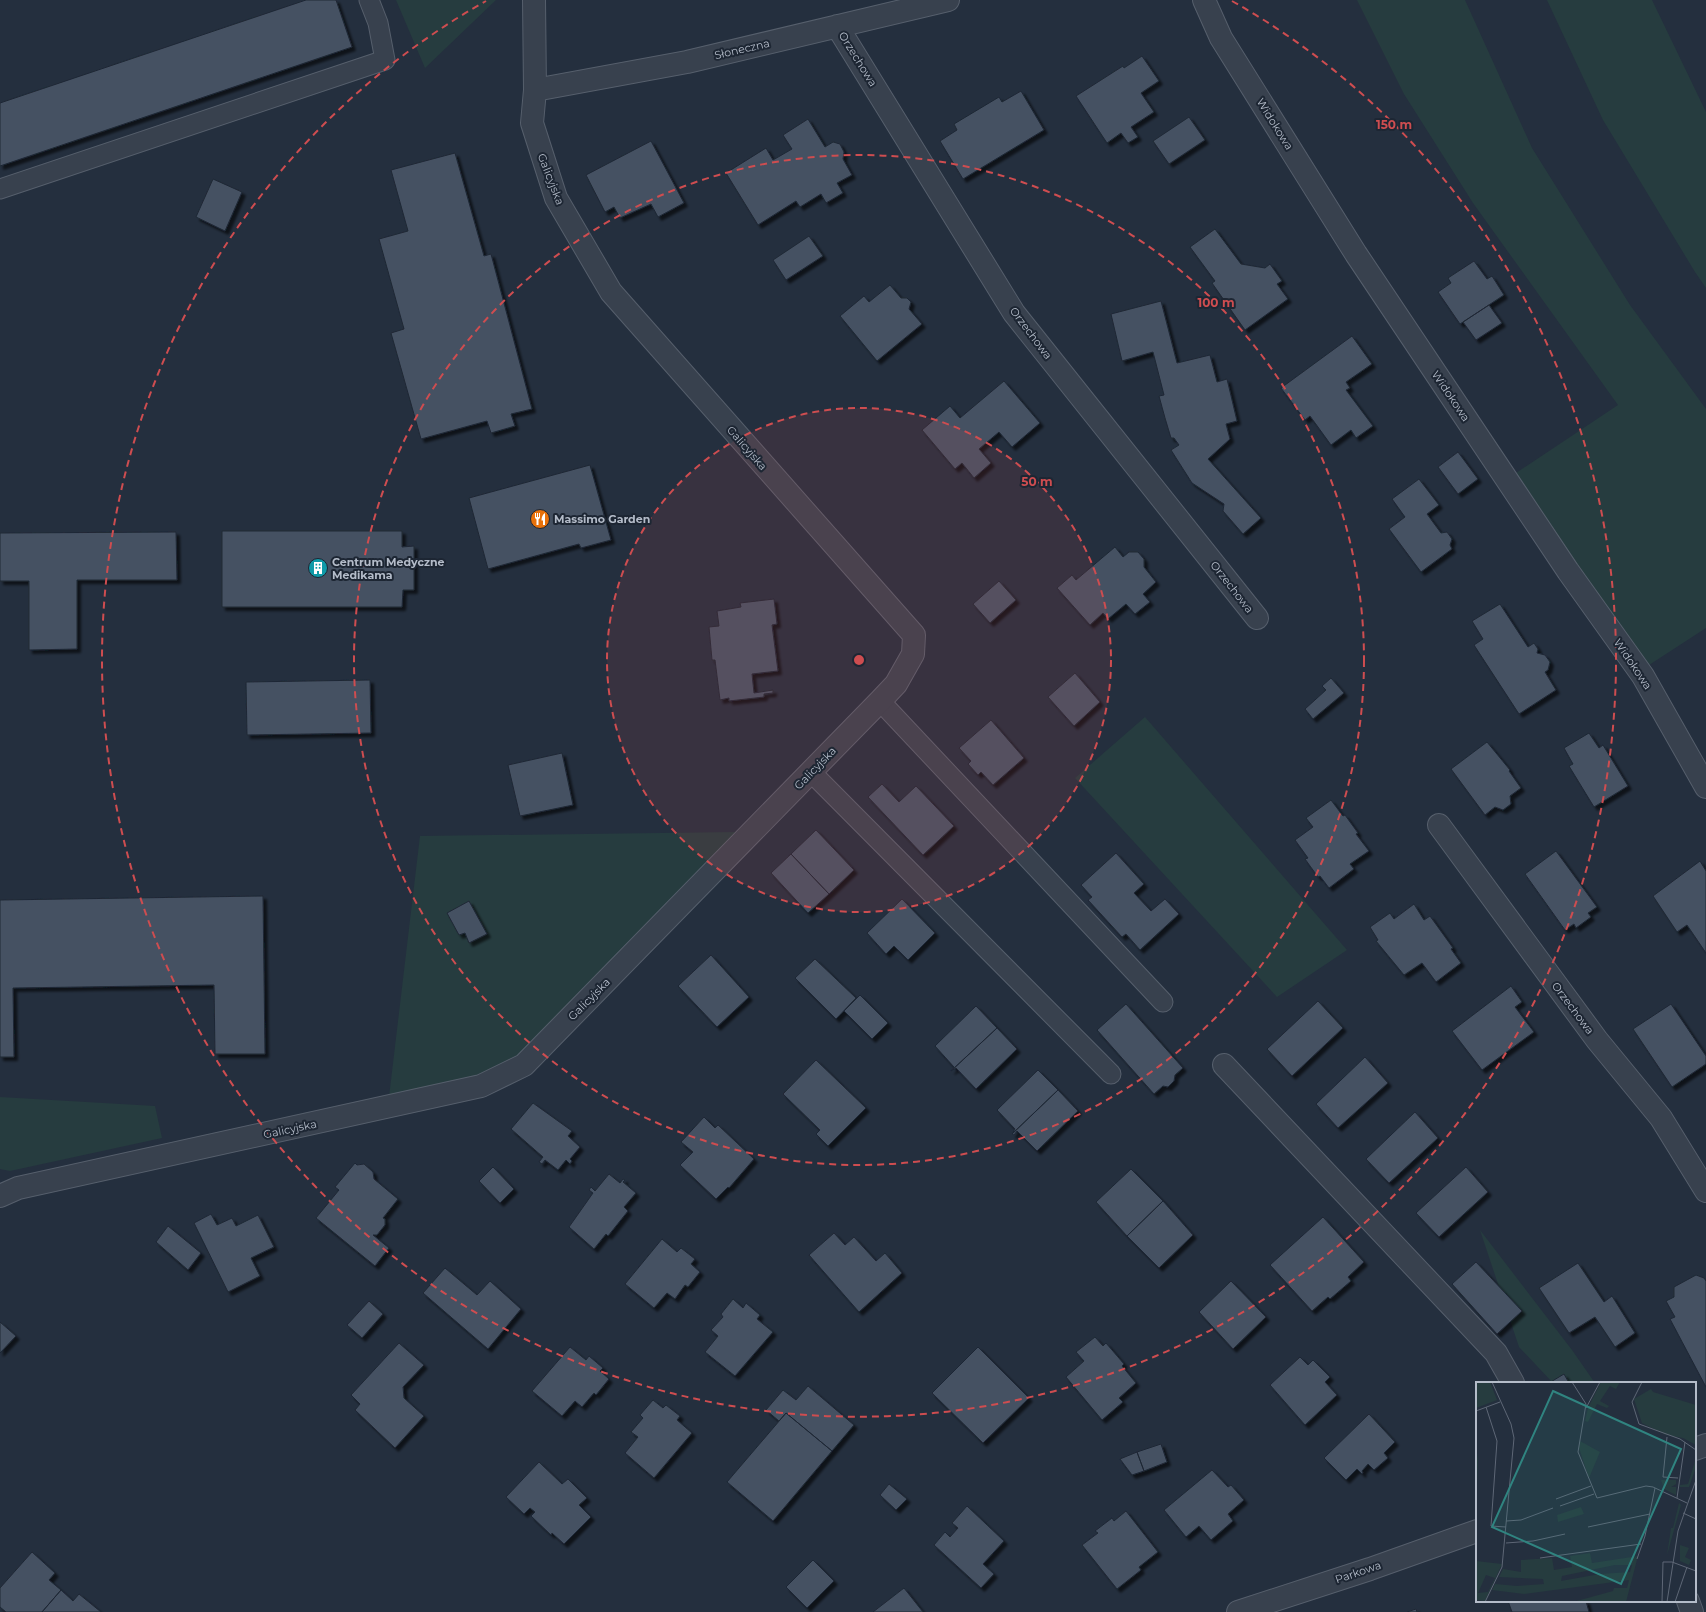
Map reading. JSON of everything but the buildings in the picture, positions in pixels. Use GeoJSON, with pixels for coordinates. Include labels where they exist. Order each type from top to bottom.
{"type":"FeatureCollection","features":[{"type":"Feature","properties":{"kind":"street","name":"Galicyjska"},"geometry":{"type":"LineString","coordinates":[[6,1190],[481,1086],[524,1065],[880,701],[896,684],[913,654],[914,635],[611,292],[556,198],[532,123],[535,90],[534,0]]}},
{"type":"Feature","properties":{"kind":"street","name":"Słoneczna"},"geometry":{"type":"LineString","coordinates":[[535,90],[687,62],[948,0]]}},
{"type":"Feature","properties":{"kind":"street","name":"Widokowa"},"geometry":{"type":"LineString","coordinates":[[1204,0],[1221,38],[1356,254],[1564,565],[1643,676],[1706,787]]}},
{"type":"Feature","properties":{"kind":"street","name":"Orzechowa"},"geometry":{"type":"LineString","coordinates":[[837,26],[1014,313],[1256,618]]}},
{"type":"Feature","properties":{"kind":"street","name":"Orzechowa"},"geometry":{"type":"LineString","coordinates":[[1439,825],[1592,1034],[1661,1118],[1706,1191]]}},
{"type":"Feature","properties":{"kind":"street"},"geometry":{"type":"LineString","coordinates":[[1224,1065],[1496,1354],[1512,1382]]}},
{"type":"Feature","properties":{"kind":"street"},"geometry":{"type":"LineString","coordinates":[[1696,1449],[1706,1445]]}},
{"type":"Feature","properties":{"kind":"street","name":"Parkowa"},"geometry":{"type":"LineString","coordinates":[[1238,1612],[1370,1569],[1476,1531]]}},
{"type":"Feature","properties":{"kind":"street"},"geometry":{"type":"LineString","coordinates":[[1688,1602],[1692,1612]]}},
{"type":"Feature","properties":{"kind":"lane"},"geometry":{"type":"LineString","coordinates":[[0,189],[386,60],[378,23],[369,0]]}},
{"type":"Feature","properties":{"kind":"lane"},"geometry":{"type":"LineString","coordinates":[[880,701],[1162,1002]]}},
{"type":"Feature","properties":{"kind":"lane"},"geometry":{"type":"LineString","coordinates":[[811,772],[1111,1074]]}},
{"type":"Feature","properties":{"kind":"green space"},"geometry":{"type":"Polygon","coordinates":[[[396,0],[496,0],[425,68],[396,0]]]}},
{"type":"Feature","properties":{"kind":"green space"},"geometry":{"type":"Polygon","coordinates":[[[1357,0],[1465,0],[1532,148],[1630,305],[1706,409],[1706,628],[1646,667],[1516,473],[1618,405],[1473,203],[1404,94],[1357,0]]]}},
{"type":"Feature","properties":{"kind":"green space"},"geometry":{"type":"Polygon","coordinates":[[[1547,0],[1652,0],[1706,112],[1706,288],[1603,120],[1547,0]]]}},
{"type":"Feature","properties":{"kind":"green space"},"geometry":{"type":"Polygon","coordinates":[[[1145,717],[1347,950],[1277,997],[1075,778],[1145,717]]]}},
{"type":"Feature","properties":{"kind":"green space"},"geometry":{"type":"Polygon","coordinates":[[[736,832],[517,1058],[477,1077],[389,1097],[420,836],[736,832]]]}},
{"type":"Feature","properties":{"kind":"green space"},"geometry":{"type":"Polygon","coordinates":[[[0,1097],[155,1106],[162,1138],[10,1171],[0,1169],[0,1097]]]}},
{"type":"Feature","properties":{"kind":"green space"},"geometry":{"type":"Polygon","coordinates":[[[1480,1230],[1572,1350],[1594,1382],[1552,1382],[1519,1347],[1480,1230]]]}},
{"type":"Feature","properties":{"kind":"place","name":"Massimo Garden"},"geometry":{"type":"Point","coordinates":[540,519]}},
{"type":"Feature","properties":{"kind":"place","name":"Centrum Medyczne Medikama"},"geometry":{"type":"Point","coordinates":[318,568]}}]}
